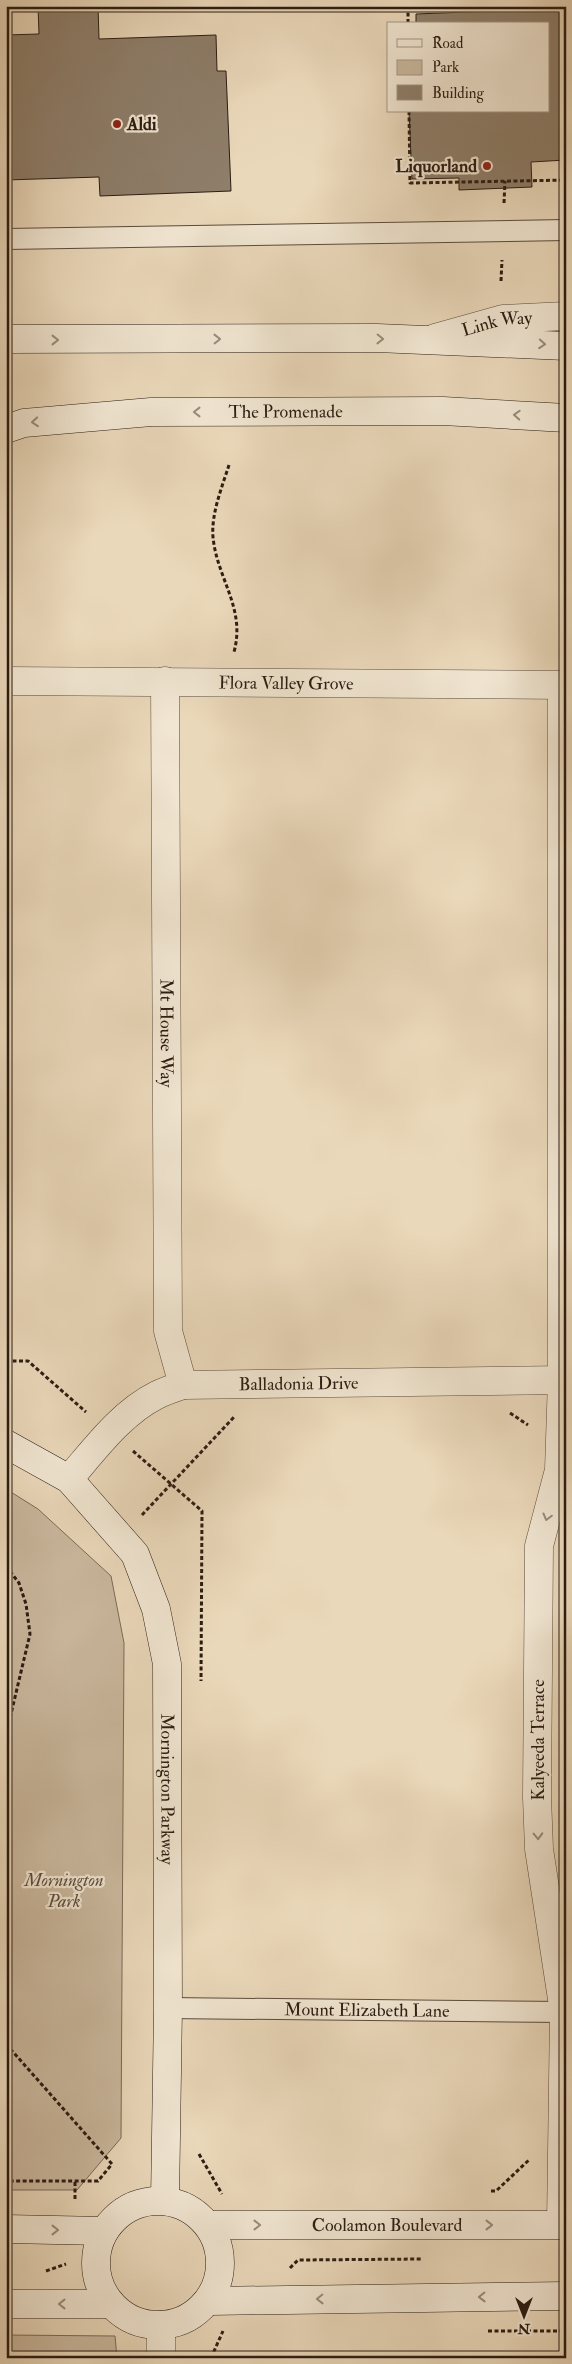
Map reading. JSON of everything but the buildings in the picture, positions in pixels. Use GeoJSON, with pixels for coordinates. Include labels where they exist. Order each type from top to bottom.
{"type":"FeatureCollection","features":[{"type":"Feature","properties":{"kind":"street","name":"Link Way"},"geometry":{"type":"LineString","coordinates":[[429,340],[503,319],[566,316]]}},
{"type":"Feature","properties":{"kind":"street"},"geometry":{"type":"LineString","coordinates":[[6,339],[429,340],[566,346]]}},
{"type":"Feature","properties":{"kind":"street","name":"The Promenade"},"geometry":{"type":"LineString","coordinates":[[6,429],[24,423],[151,412],[443,411],[566,418]]}},
{"type":"Feature","properties":{"kind":"street","name":"Flora Valley Grove"},"geometry":{"type":"LineString","coordinates":[[6,681],[564,685]]}},
{"type":"Feature","properties":{"kind":"street","name":"Mt House Way"},"geometry":{"type":"LineString","coordinates":[[165,681],[168,1331],[182,1385]]}},
{"type":"Feature","properties":{"kind":"street","name":"Kalyeeda Terrace"},"geometry":{"type":"LineString","coordinates":[[563,2225],[562,2143],[565,2008],[539,1849],[537,1796],[539,1546],[559,1470],[564,1380],[564,685]]}},
{"type":"Feature","properties":{"kind":"street","name":"Balladonia Drive"},"geometry":{"type":"LineString","coordinates":[[69,1479],[110,1432],[156,1395],[182,1385],[564,1380]]}},
{"type":"Feature","properties":{"kind":"street","name":"Mornington Parkway"},"geometry":{"type":"LineString","coordinates":[[6,1444],[69,1479],[135,1554],[156,1608],[167,1664],[168,2008],[164,2201]]}},
{"type":"Feature","properties":{"kind":"street","name":"Kalyeeda Terrace"},"geometry":{"type":"LineString","coordinates":[[559,1470],[566,1497]]}},
{"type":"Feature","properties":{"kind":"street"},"geometry":{"type":"LineString","coordinates":[[164,2201],[181,2205],[196,2214],[208,2225],[216,2240],[220,2256],[220,2272],[210,2301],[194,2314],[178,2322],[161,2325],[134,2320],[125,2316],[110,2304],[96,2276],[96,2264],[98,2245],[104,2230],[115,2217],[130,2207],[147,2202],[164,2201]]}},
{"type":"Feature","properties":{"kind":"street","name":"Coolamon Boulevard"},"geometry":{"type":"LineString","coordinates":[[208,2225],[563,2225]]}},
{"type":"Feature","properties":{"kind":"street"},"geometry":{"type":"LineString","coordinates":[[6,2229],[104,2230]]}},
{"type":"Feature","properties":{"kind":"street"},"geometry":{"type":"LineString","coordinates":[[210,2301],[566,2296]]}},
{"type":"Feature","properties":{"kind":"street"},"geometry":{"type":"LineString","coordinates":[[6,2304],[110,2304]]}},
{"type":"Feature","properties":{"kind":"street"},"geometry":{"type":"LineString","coordinates":[[161,2325],[161,2358]]}},
{"type":"Feature","properties":{"kind":"lane"},"geometry":{"type":"LineString","coordinates":[[6,239],[566,230]]}},
{"type":"Feature","properties":{"kind":"lane","name":"Mount Elizabeth Lane"},"geometry":{"type":"LineString","coordinates":[[168,2008],[565,2008]]}},
{"type":"Feature","properties":{"kind":"path"},"geometry":{"type":"LineString","coordinates":[[408,6],[408,22]]}},
{"type":"Feature","properties":{"kind":"path"},"geometry":{"type":"LineString","coordinates":[[409,112],[410,183],[566,180]]}},
{"type":"Feature","properties":{"kind":"path"},"geometry":{"type":"LineString","coordinates":[[225,682],[235,649],[238,624],[234,603],[216,552],[213,535],[218,502],[229,465]]}},
{"type":"Feature","properties":{"kind":"path"},"geometry":{"type":"LineString","coordinates":[[6,1361],[28,1361],[202,1511],[201,1690]]}},
{"type":"Feature","properties":{"kind":"path"},"geometry":{"type":"LineString","coordinates":[[502,1408],[540,1433],[560,1432]]}},
{"type":"Feature","properties":{"kind":"path"},"geometry":{"type":"LineString","coordinates":[[121,1537],[240,1412]]}},
{"type":"Feature","properties":{"kind":"path"},"geometry":{"type":"LineString","coordinates":[[6,1566],[19,1584],[26,1604],[30,1634],[6,1735]]}},
{"type":"Feature","properties":{"kind":"path"},"geometry":{"type":"LineString","coordinates":[[6,2044],[112,2164],[98,2181],[6,2181]]}},
{"type":"Feature","properties":{"kind":"path"},"geometry":{"type":"LineString","coordinates":[[486,2191],[496,2191],[530,2159],[533,2144],[562,2143]]}},
{"type":"Feature","properties":{"kind":"path"},"geometry":{"type":"LineString","coordinates":[[199,2146],[199,2155],[222,2195],[232,2194]]}},
{"type":"Feature","properties":{"kind":"path"},"geometry":{"type":"LineString","coordinates":[[44,2272],[73,2262],[96,2264]]}},
{"type":"Feature","properties":{"kind":"path"},"geometry":{"type":"LineString","coordinates":[[210,2358],[223,2331]]}},
{"type":"Feature","properties":{"kind":"green space","name":"Mornington Park"},"geometry":{"type":"Polygon","coordinates":[[[6,1489],[38,1509],[111,1576],[124,1643],[121,2138],[77,2190],[6,2190],[6,1489]]]}},
{"type":"Feature","properties":{"kind":"green space"},"geometry":{"type":"Polygon","coordinates":[[[6,2335],[115,2336],[117,2358],[6,2358],[6,2335]]]}},
{"type":"Feature","properties":{"kind":"place","name":"Aldi"},"geometry":{"type":"Point","coordinates":[117,124]}},
{"type":"Feature","properties":{"kind":"place","name":"Liquorland"},"geometry":{"type":"Point","coordinates":[487,166]}}]}
